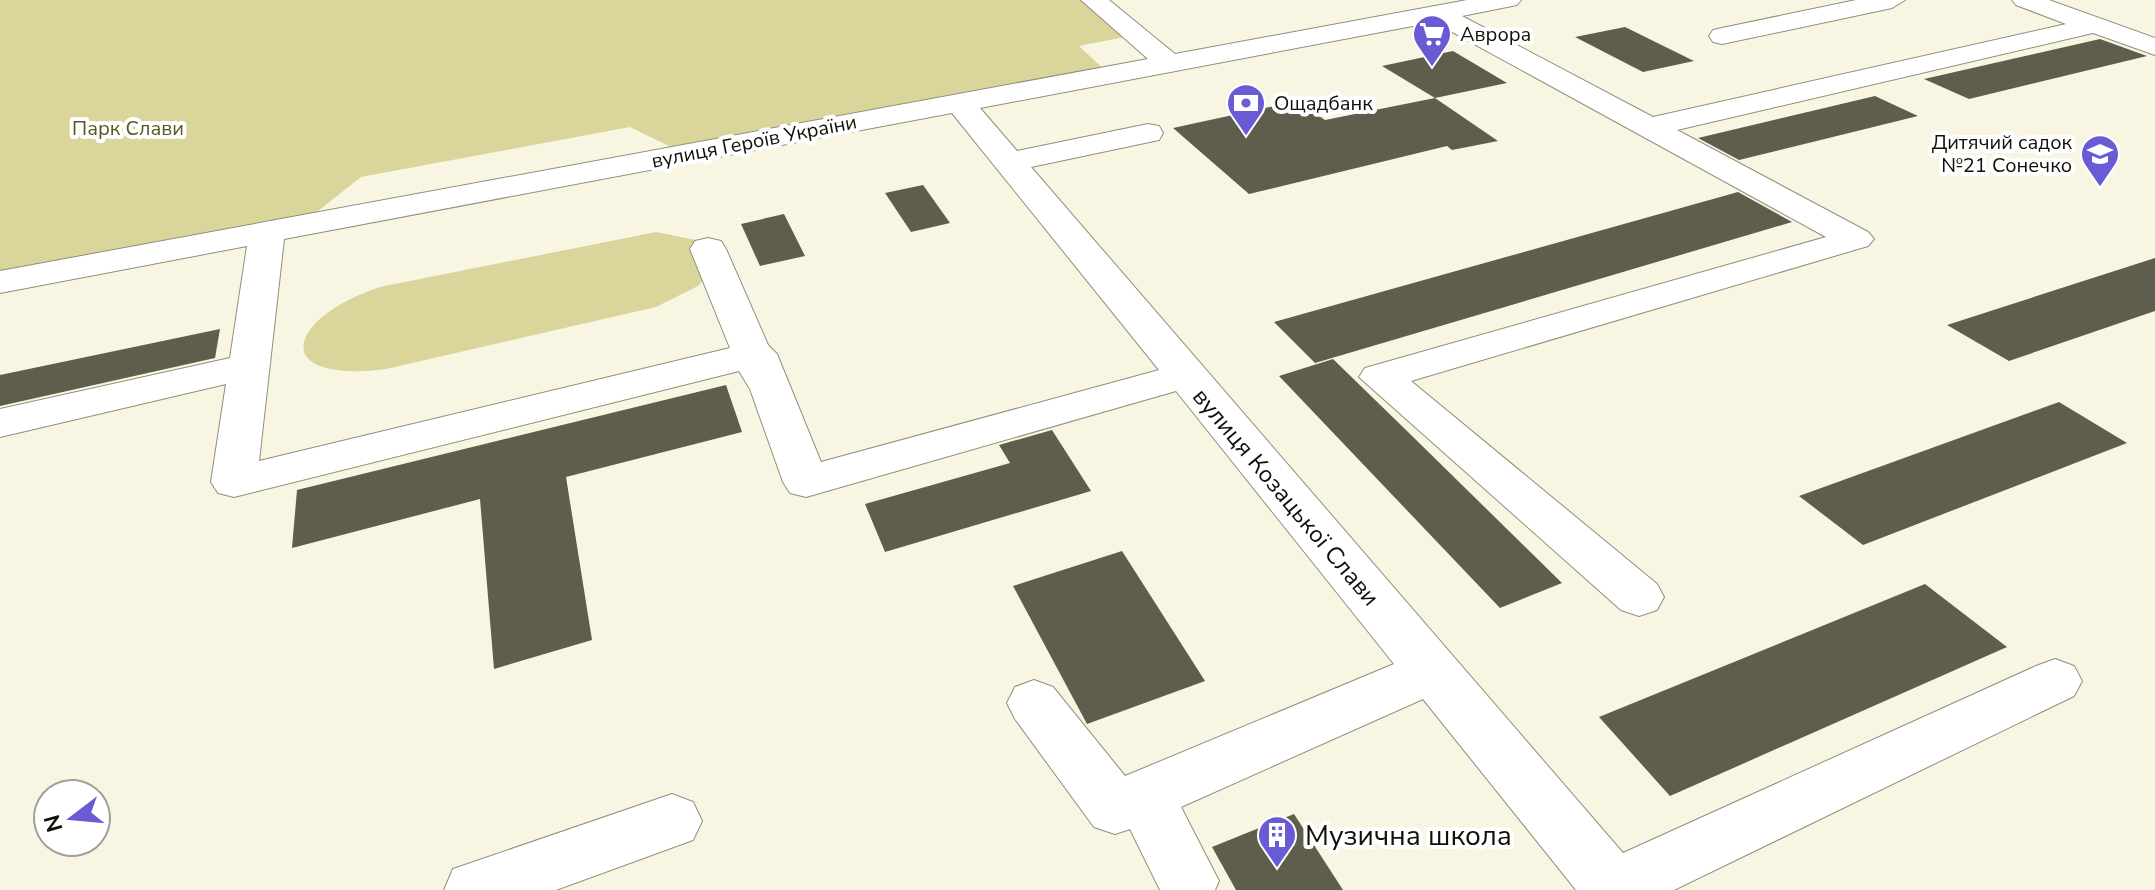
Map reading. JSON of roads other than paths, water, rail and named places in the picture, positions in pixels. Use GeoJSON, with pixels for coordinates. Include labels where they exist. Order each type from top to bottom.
{"type":"FeatureCollection","features":[{"type":"Feature","properties":{"kind":"street"},"geometry":{"type":"LineString","coordinates":[[1094,0],[1170,64]]}},
{"type":"Feature","properties":{"kind":"street","name":"вулиця Героїв України"},"geometry":{"type":"LineString","coordinates":[[0,282],[1508,0]]}},
{"type":"Feature","properties":{"kind":"street"},"geometry":{"type":"LineString","coordinates":[[1722,36],[1892,0]]}},
{"type":"Feature","properties":{"kind":"street"},"geometry":{"type":"LineString","coordinates":[[2025,0],[2155,47]]}},
{"type":"Feature","properties":{"kind":"street"},"geometry":{"type":"LineString","coordinates":[[1437,13],[1856,239],[1380,377],[1639,597]]}},
{"type":"Feature","properties":{"kind":"street"},"geometry":{"type":"LineString","coordinates":[[1649,127],[2095,25]]}},
{"type":"Feature","properties":{"kind":"street","name":"вулиця Козацької Слави"},"geometry":{"type":"LineString","coordinates":[[960,103],[1184,376],[1614,889]]}},
{"type":"Feature","properties":{"kind":"street"},"geometry":{"type":"LineString","coordinates":[[1009,162],[1148,133]]}},
{"type":"Feature","properties":{"kind":"street"},"geometry":{"type":"LineString","coordinates":[[267,232],[234,482],[757,354],[806,482]]}},
{"type":"Feature","properties":{"kind":"street"},"geometry":{"type":"LineString","coordinates":[[708,249],[806,482]]}},
{"type":"Feature","properties":{"kind":"street"},"geometry":{"type":"LineString","coordinates":[[0,423],[250,366]]}},
{"type":"Feature","properties":{"kind":"street"},"geometry":{"type":"LineString","coordinates":[[806,482],[1184,376]]}},
{"type":"Feature","properties":{"kind":"street"},"geometry":{"type":"LineString","coordinates":[[1034,703],[1115,808],[1432,671]]}},
{"type":"Feature","properties":{"kind":"street"},"geometry":{"type":"LineString","coordinates":[[1614,889],[2055,681]]}},
{"type":"Feature","properties":{"kind":"street"},"geometry":{"type":"LineString","coordinates":[[1144,796],[1188,881]]}},
{"type":"Feature","properties":{"kind":"street"},"geometry":{"type":"LineString","coordinates":[[475,890],[672,821]]}},
{"type":"Feature","properties":{"kind":"place","name":"Аврора"},"geometry":{"type":"Point","coordinates":[1432,68]}},
{"type":"Feature","properties":{"kind":"place","name":"Ощадбанк"},"geometry":{"type":"Point","coordinates":[1246,137]}},
{"type":"Feature","properties":{"kind":"place","name":"Дитячий садок №21 Сонечко"},"geometry":{"type":"Point","coordinates":[2100,188]}},
{"type":"Feature","properties":{"kind":"place","name":"Музична школа"},"geometry":{"type":"Point","coordinates":[1277,869]}},
{"type":"Feature","properties":{"kind":"park label","name":"Парк Слави"},"geometry":{"type":"Point","coordinates":[128,128]}}]}
